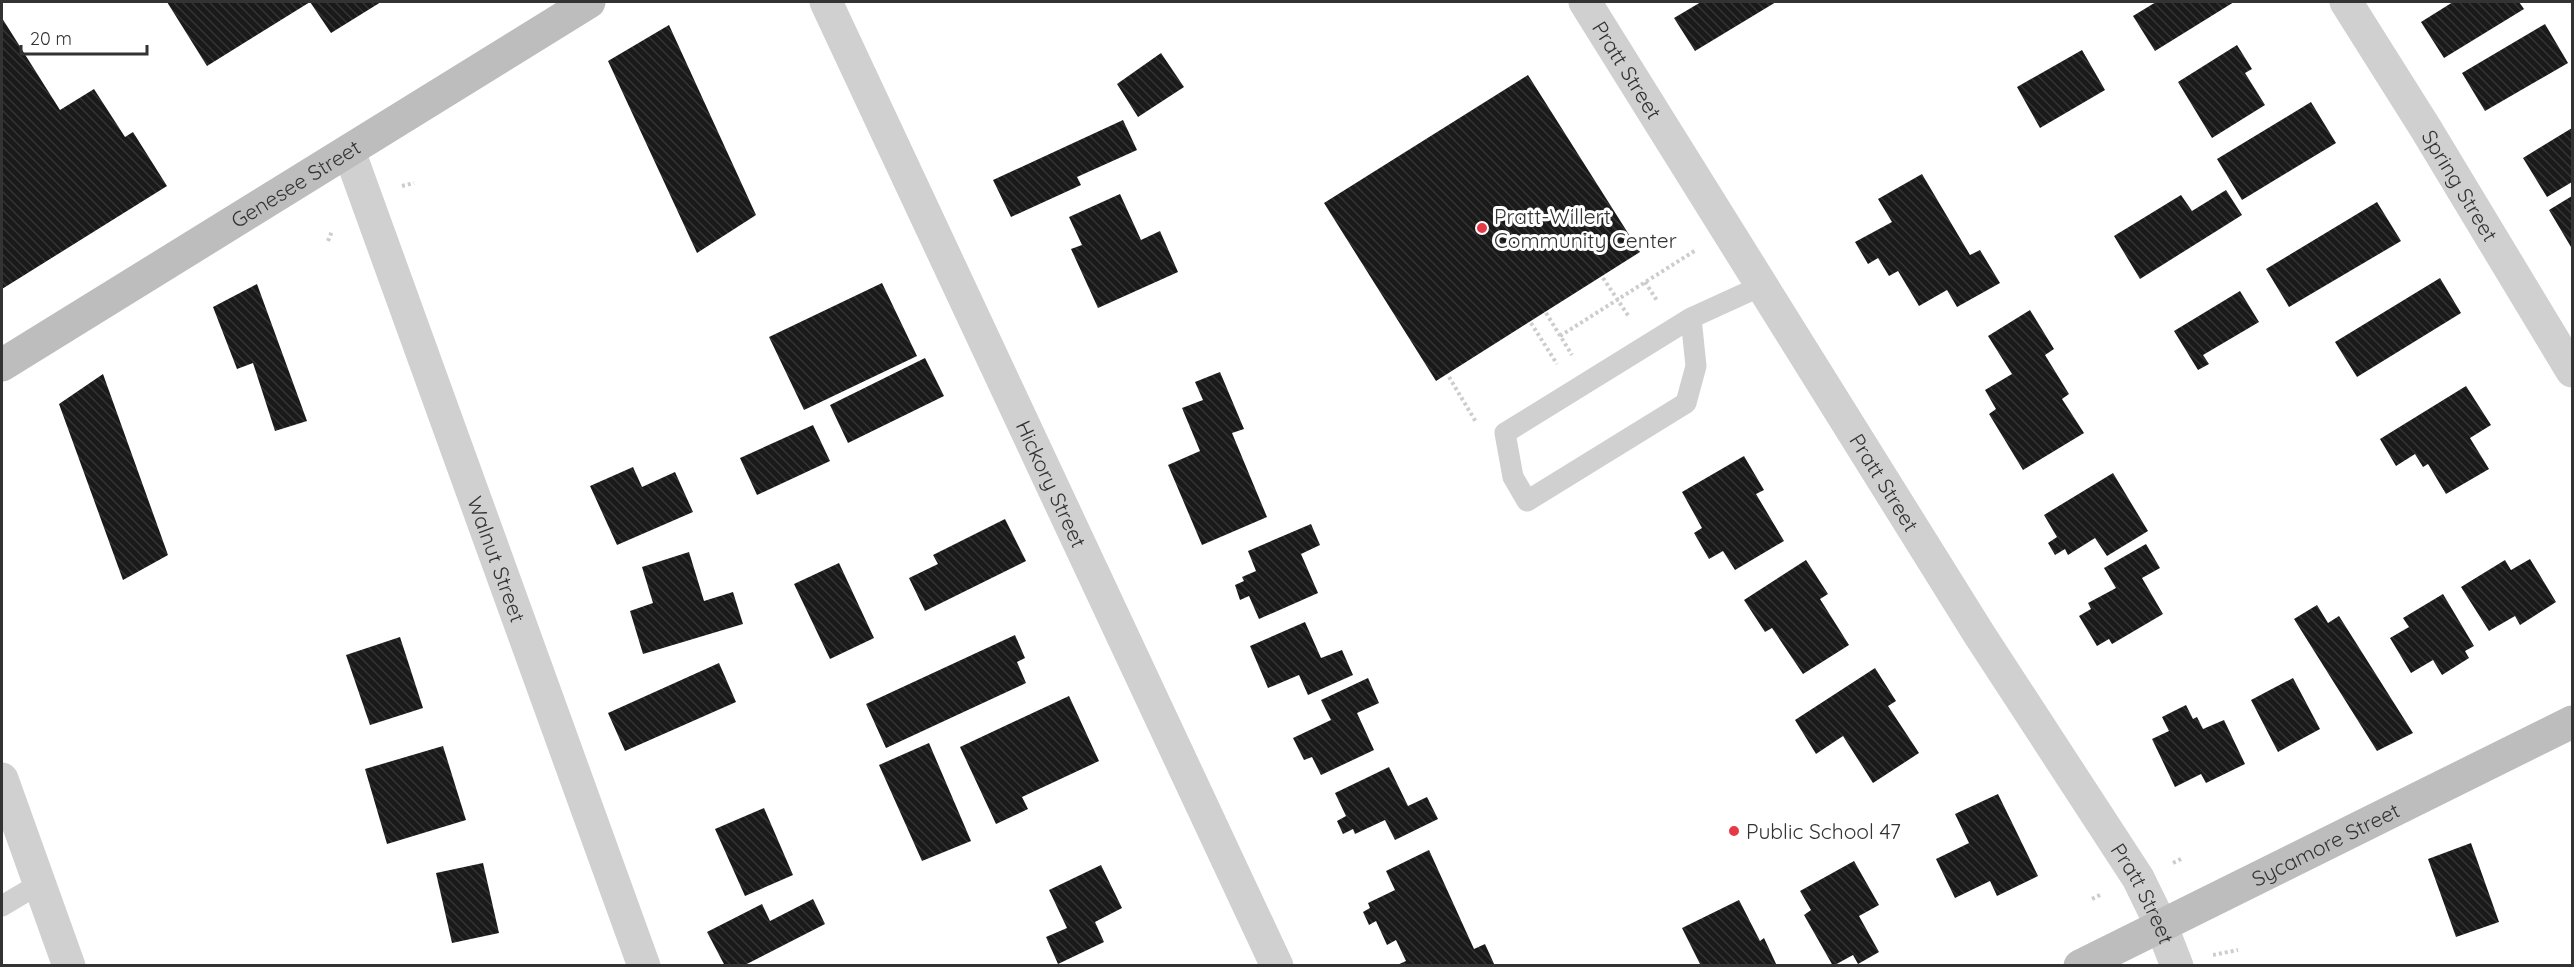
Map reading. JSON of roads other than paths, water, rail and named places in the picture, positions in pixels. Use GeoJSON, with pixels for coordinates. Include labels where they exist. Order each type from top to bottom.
{"type":"FeatureCollection","features":[{"type":"Feature","properties":{"kind":"main road","name":"Genesee Street"},"geometry":{"type":"LineString","coordinates":[[2,365],[589,2]]}},
{"type":"Feature","properties":{"kind":"main road","name":"Sycamore Street"},"geometry":{"type":"LineString","coordinates":[[2080,966],[2572,722]]}},
{"type":"Feature","properties":{"kind":"street","name":"Hickory Street"},"geometry":{"type":"LineString","coordinates":[[826,2],[1277,966]]}},
{"type":"Feature","properties":{"kind":"street","name":"Pratt Street"},"geometry":{"type":"LineString","coordinates":[[1585,2],[1979,634],[2138,878],[2162,925],[2177,966]]}},
{"type":"Feature","properties":{"kind":"street","name":"Spring Street"},"geometry":{"type":"LineString","coordinates":[[2346,2],[2426,129],[2572,371]]}},
{"type":"Feature","properties":{"kind":"street","name":"Walnut Street"},"geometry":{"type":"LineString","coordinates":[[349,151],[644,966]]}},
{"type":"Feature","properties":{"kind":"street"},"geometry":{"type":"LineString","coordinates":[[2,779],[69,966]]}},
{"type":"Feature","properties":{"kind":"lane"},"geometry":{"type":"LineString","coordinates":[[1690,318],[1696,366],[1686,403],[1527,501],[1513,477],[1504,433],[1690,318],[1761,286]]}},
{"type":"Feature","properties":{"kind":"lane"},"geometry":{"type":"LineString","coordinates":[[2,906],[39,884]]}},
{"type":"Feature","properties":{"kind":"place","name":"Pratt-Willert Community Center"},"geometry":{"type":"Point","coordinates":[1482,228]}},
{"type":"Feature","properties":{"kind":"place","name":"Public School 47"},"geometry":{"type":"Point","coordinates":[1734,831]}}]}
